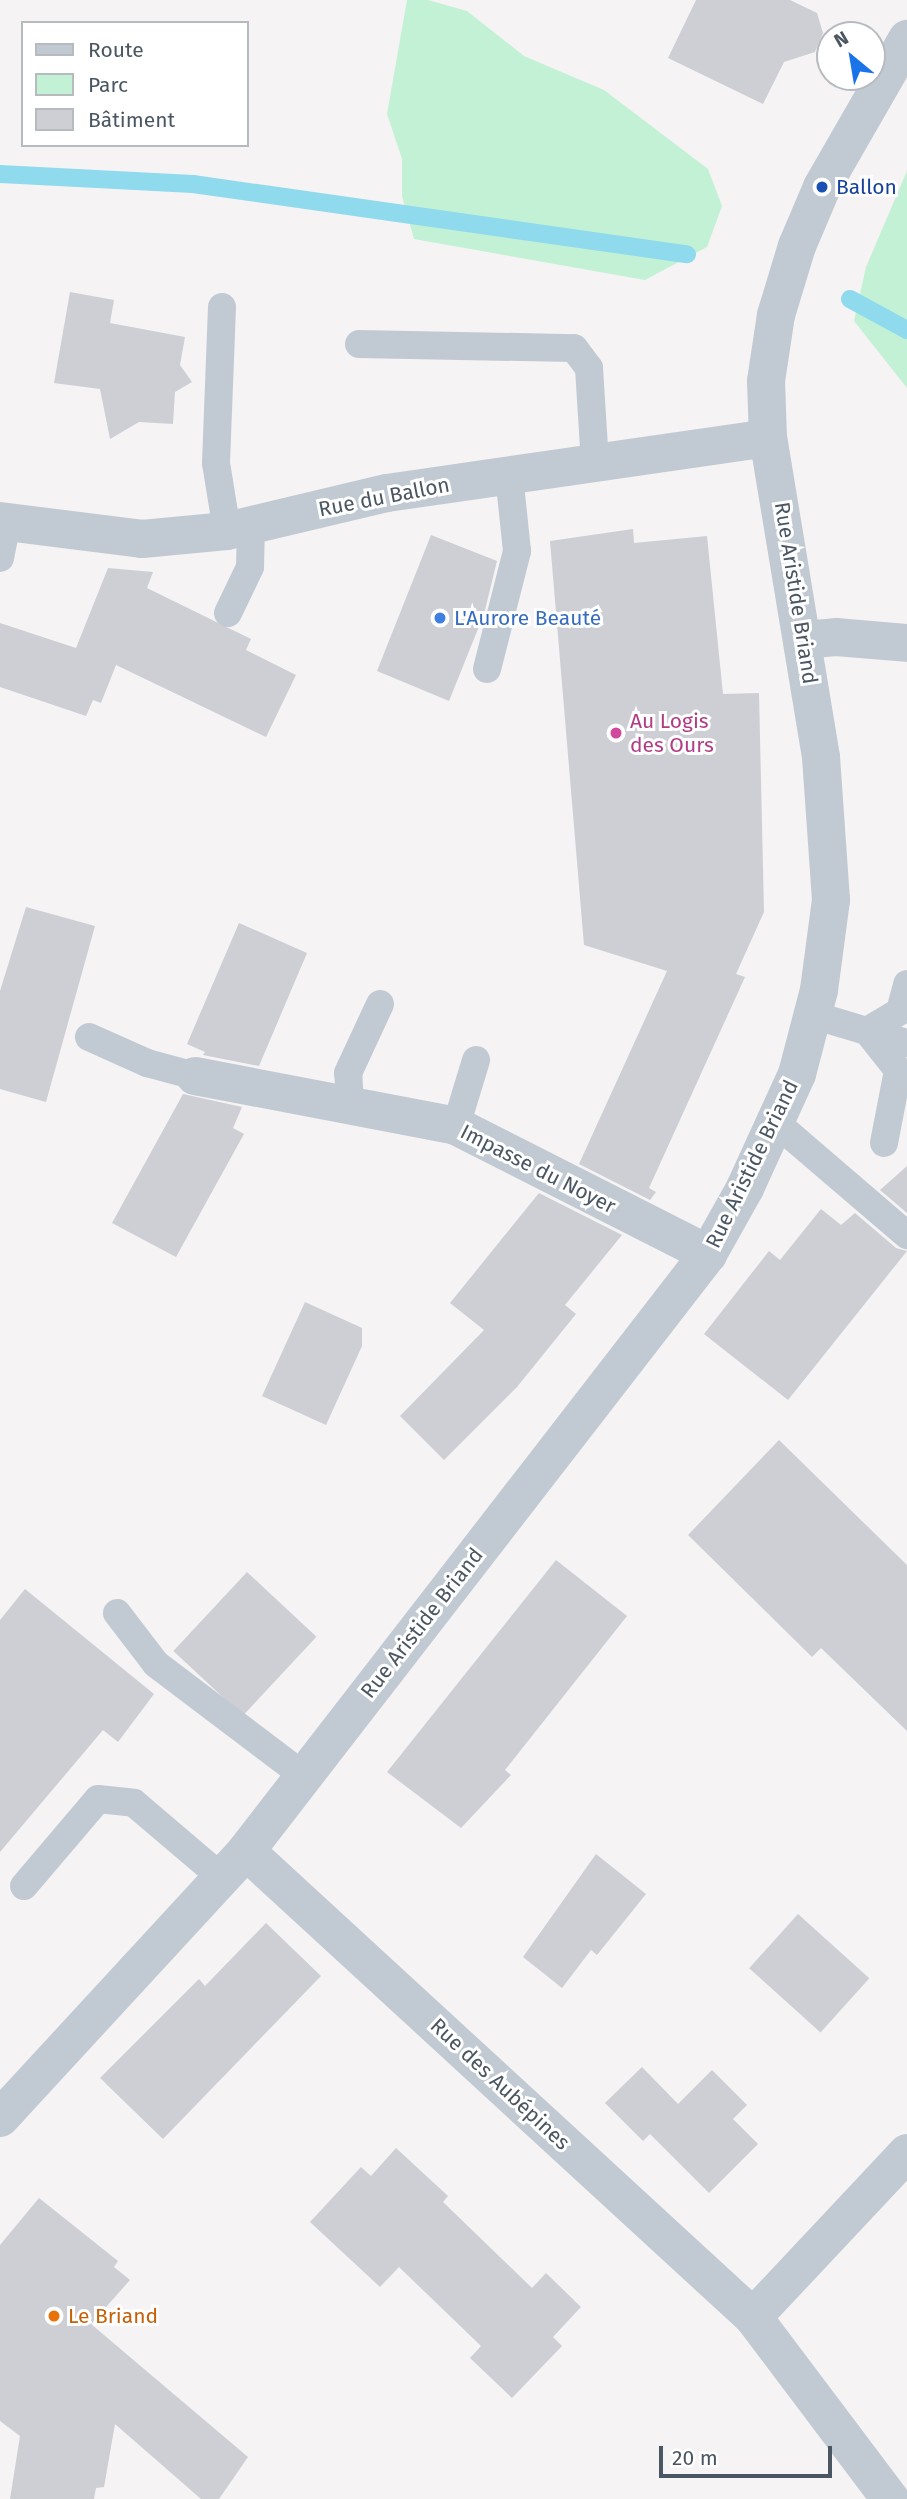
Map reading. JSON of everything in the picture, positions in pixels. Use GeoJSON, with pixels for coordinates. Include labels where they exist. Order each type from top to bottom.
{"type":"FeatureCollection","features":[{"type":"Feature","properties":{"kind":"street","name":"Rue Aristide Briand"},"geometry":{"type":"LineString","coordinates":[[0,2118],[234,1865],[708,1254],[797,1074],[813,1014],[831,900],[821,757],[768,438],[766,381],[776,315],[797,246],[822,187],[907,39]]}},
{"type":"Feature","properties":{"kind":"street","name":"Rue du Ballon"},"geometry":{"type":"LineString","coordinates":[[2,534],[142,539],[239,529],[387,493],[768,438]]}},
{"type":"Feature","properties":{"kind":"street"},"geometry":{"type":"LineString","coordinates":[[803,640],[836,637],[907,643]]}},
{"type":"Feature","properties":{"kind":"street","name":"Impasse du Noyer"},"geometry":{"type":"LineString","coordinates":[[195,1076],[456,1126],[708,1254]]}},
{"type":"Feature","properties":{"kind":"street","name":"Rue des Aubépines"},"geometry":{"type":"LineString","coordinates":[[234,1865],[753,2317],[890,2499]]}},
{"type":"Feature","properties":{"kind":"street"},"geometry":{"type":"LineString","coordinates":[[753,2317],[907,2153]]}},
{"type":"Feature","properties":{"kind":"lane"},"geometry":{"type":"LineString","coordinates":[[222,307],[216,463],[250,566],[228,612]]}},
{"type":"Feature","properties":{"kind":"lane"},"geometry":{"type":"LineString","coordinates":[[359,344],[574,348],[589,368],[595,463]]}},
{"type":"Feature","properties":{"kind":"lane"},"geometry":{"type":"LineString","coordinates":[[487,669],[517,551],[509,475]]}},
{"type":"Feature","properties":{"kind":"lane"},"geometry":{"type":"LineString","coordinates":[[867,1031],[900,1011],[907,984]]}},
{"type":"Feature","properties":{"kind":"lane"},"geometry":{"type":"LineString","coordinates":[[350,1106],[348,1073],[380,1004]]}},
{"type":"Feature","properties":{"kind":"lane"},"geometry":{"type":"LineString","coordinates":[[813,1014],[907,1043]]}},
{"type":"Feature","properties":{"kind":"lane"},"geometry":{"type":"LineString","coordinates":[[867,1031],[898,1070],[884,1143]]}},
{"type":"Feature","properties":{"kind":"lane"},"geometry":{"type":"LineString","coordinates":[[89,1037],[147,1063],[195,1076]]}},
{"type":"Feature","properties":{"kind":"lane"},"geometry":{"type":"LineString","coordinates":[[456,1126],[477,1060]]}},
{"type":"Feature","properties":{"kind":"lane"},"geometry":{"type":"LineString","coordinates":[[775,1122],[907,1235]]}},
{"type":"Feature","properties":{"kind":"lane"},"geometry":{"type":"LineString","coordinates":[[117,1614],[156,1664],[304,1776]]}},
{"type":"Feature","properties":{"kind":"lane"},"geometry":{"type":"LineString","coordinates":[[24,1886],[97,1799],[134,1803],[234,1865]]}},
{"type":"Feature","properties":{"kind":"green space"},"geometry":{"type":"Polygon","coordinates":[[[407,0],[428,0],[467,11],[524,56],[604,90],[708,169],[722,206],[707,247],[645,280],[414,239],[402,196],[402,159],[387,114],[407,0]]]}},
{"type":"Feature","properties":{"kind":"green space"},"geometry":{"type":"Polygon","coordinates":[[[907,171],[907,388],[854,321],[866,267],[907,171]]]}},
{"type":"Feature","properties":{"kind":"building"},"geometry":{"type":"Polygon","coordinates":[[[696,0],[790,0],[817,13],[819,21],[816,21],[815,52],[784,62],[763,104],[668,58],[696,0]]]}},
{"type":"Feature","properties":{"kind":"building"},"geometry":{"type":"Polygon","coordinates":[[[70,292],[114,300],[110,323],[185,337],[180,365],[192,382],[175,392],[173,424],[139,422],[110,439],[100,389],[54,383],[70,292]]]}},
{"type":"Feature","properties":{"kind":"building"},"geometry":{"type":"Polygon","coordinates":[[[633,529],[634,543],[707,536],[723,694],[759,693],[764,912],[736,974],[745,977],[649,1188],[656,1192],[650,1200],[579,1164],[667,971],[584,945],[550,541],[633,529]]]}},
{"type":"Feature","properties":{"kind":"building","name":"L'Aurore Beauté"},"geometry":{"type":"Polygon","coordinates":[[[431,535],[497,561],[484,614],[449,701],[377,671],[431,535]]]}},
{"type":"Feature","properties":{"kind":"building"},"geometry":{"type":"Polygon","coordinates":[[[108,568],[153,572],[147,588],[251,639],[246,650],[296,675],[266,737],[116,665],[101,703],[93,700],[86,716],[0,687],[0,623],[76,648],[108,568]]]}},
{"type":"Feature","properties":{"kind":"building"},"geometry":{"type":"Polygon","coordinates":[[[26,907],[95,926],[46,1102],[0,1089],[0,991],[26,907]]]}},
{"type":"Feature","properties":{"kind":"building"},"geometry":{"type":"Polygon","coordinates":[[[239,923],[307,953],[259,1066],[203,1055],[205,1052],[187,1044],[239,923]]]}},
{"type":"Feature","properties":{"kind":"building"},"geometry":{"type":"Polygon","coordinates":[[[183,1094],[242,1107],[233,1128],[244,1134],[176,1257],[112,1223],[183,1094]]]}},
{"type":"Feature","properties":{"kind":"building"},"geometry":{"type":"Polygon","coordinates":[[[907,1166],[907,1213],[880,1190],[907,1166]]]}},
{"type":"Feature","properties":{"kind":"building"},"geometry":{"type":"Polygon","coordinates":[[[539,1193],[622,1235],[565,1305],[576,1314],[517,1387],[444,1460],[400,1416],[484,1330],[450,1303],[539,1193]]]}},
{"type":"Feature","properties":{"kind":"building"},"geometry":{"type":"Polygon","coordinates":[[[821,1209],[841,1225],[855,1213],[896,1248],[907,1251],[788,1400],[704,1334],[769,1251],[780,1260],[821,1209]]]}},
{"type":"Feature","properties":{"kind":"building"},"geometry":{"type":"Polygon","coordinates":[[[305,1302],[362,1328],[362,1346],[326,1425],[262,1396],[305,1302]]]}},
{"type":"Feature","properties":{"kind":"building"},"geometry":{"type":"Polygon","coordinates":[[[779,1440],[907,1565],[907,1731],[821,1648],[812,1657],[688,1535],[779,1440]]]}},
{"type":"Feature","properties":{"kind":"building"},"geometry":{"type":"Polygon","coordinates":[[[556,1560],[627,1616],[505,1770],[511,1775],[461,1828],[387,1772],[556,1560]]]}},
{"type":"Feature","properties":{"kind":"building"},"geometry":{"type":"Polygon","coordinates":[[[247,1572],[316,1637],[243,1716],[173,1651],[247,1572]]]}},
{"type":"Feature","properties":{"kind":"building"},"geometry":{"type":"Polygon","coordinates":[[[25,1589],[154,1694],[118,1742],[103,1730],[0,1852],[0,1620],[25,1589]]]}},
{"type":"Feature","properties":{"kind":"building"},"geometry":{"type":"Polygon","coordinates":[[[596,1854],[646,1894],[597,1955],[591,1950],[562,1988],[523,1957],[596,1854]]]}},
{"type":"Feature","properties":{"kind":"building"},"geometry":{"type":"Polygon","coordinates":[[[798,1914],[869,1978],[820,2032],[749,1968],[798,1914]]]}},
{"type":"Feature","properties":{"kind":"building"},"geometry":{"type":"Polygon","coordinates":[[[266,1923],[321,1976],[163,2139],[100,2078],[199,1979],[205,1986],[266,1923]]]}},
{"type":"Feature","properties":{"kind":"building"},"geometry":{"type":"Polygon","coordinates":[[[642,2067],[678,2104],[712,2070],[747,2105],[733,2119],[758,2144],[709,2193],[650,2134],[643,2141],[605,2103],[642,2067]]]}},
{"type":"Feature","properties":{"kind":"building"},"geometry":{"type":"Polygon","coordinates":[[[396,2148],[448,2196],[443,2202],[532,2288],[546,2273],[581,2307],[553,2337],[562,2346],[512,2398],[470,2358],[481,2346],[399,2267],[380,2287],[310,2222],[361,2167],[371,2176],[396,2148]]]}},
{"type":"Feature","properties":{"kind":"building"},"geometry":{"type":"Polygon","coordinates":[[[39,2198],[118,2261],[114,2267],[130,2280],[91,2324],[248,2457],[219,2499],[201,2499],[115,2424],[104,2487],[96,2488],[94,2499],[10,2499],[20,2436],[0,2421],[0,2245],[39,2198]]]}},
{"type":"Feature","properties":{"kind":"waterway"},"geometry":{"type":"LineString","coordinates":[[0,174],[193,184],[687,254]]}},
{"type":"Feature","properties":{"kind":"waterway"},"geometry":{"type":"LineString","coordinates":[[850,299],[907,330]]}},
{"type":"Feature","properties":{"kind":"place","name":"Ballon"},"geometry":{"type":"Point","coordinates":[822,187]}},
{"type":"Feature","properties":{"kind":"place","name":"L'Aurore Beauté"},"geometry":{"type":"Point","coordinates":[440,618]}},
{"type":"Feature","properties":{"kind":"place","name":"Au Logis des Ours"},"geometry":{"type":"Point","coordinates":[616,733]}},
{"type":"Feature","properties":{"kind":"place","name":"Le Briand"},"geometry":{"type":"Point","coordinates":[54,2316]}}]}
